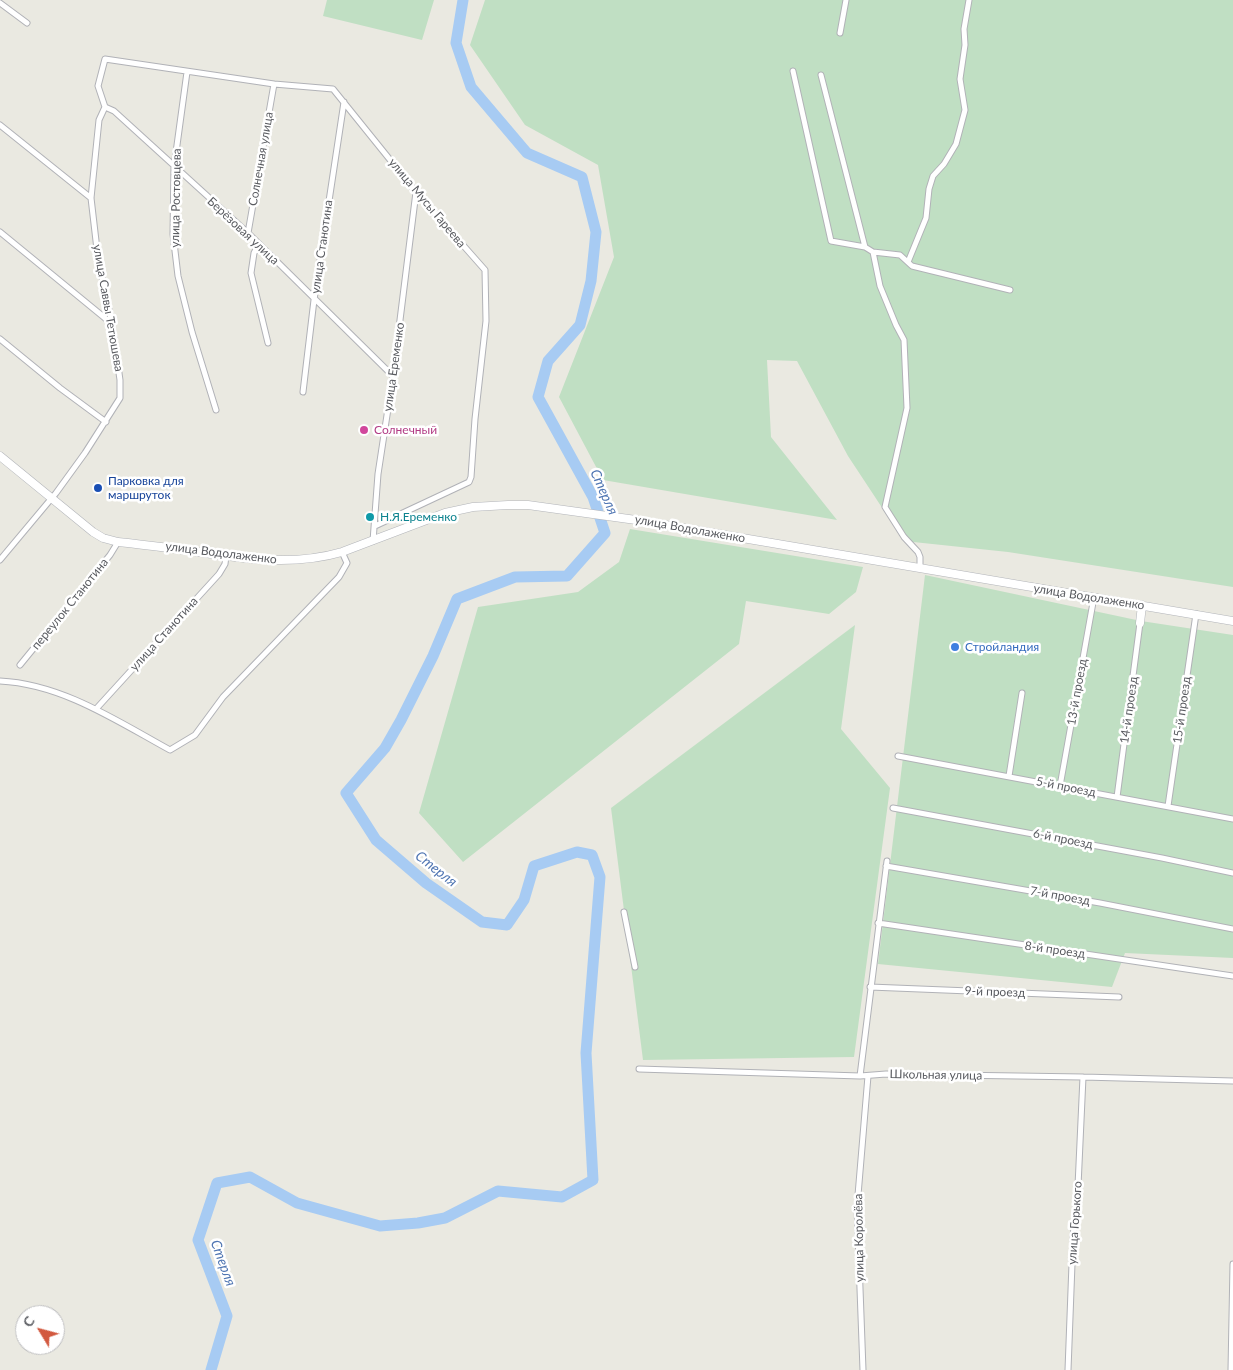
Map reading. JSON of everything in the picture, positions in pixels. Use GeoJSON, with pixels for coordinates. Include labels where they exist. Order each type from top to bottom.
{"type":"FeatureCollection","features":[{"type":"Feature","properties":{"kind":"main road","name":"улица Водолаженко"},"geometry":{"type":"LineString","coordinates":[[0,456],[93,532],[103,538],[118,542],[264,560],[300,560],[329,556],[373,542],[445,513],[473,507],[508,504],[636,520],[1233,621]]}},
{"type":"Feature","properties":{"kind":"main road"},"geometry":{"type":"LineString","coordinates":[[1140,623],[1142,605]]}},
{"type":"Feature","properties":{"kind":"street"},"geometry":{"type":"LineString","coordinates":[[840,33],[846,0]]}},
{"type":"Feature","properties":{"kind":"street"},"geometry":{"type":"LineString","coordinates":[[908,262],[926,218],[932,176],[944,164],[956,144],[965,110],[960,79],[965,46],[964,29],[969,0]]}},
{"type":"Feature","properties":{"kind":"street"},"geometry":{"type":"LineString","coordinates":[[0,3],[27,23]]}},
{"type":"Feature","properties":{"kind":"street","name":"улица Мусы Гареева"},"geometry":{"type":"LineString","coordinates":[[105,107],[98,86],[105,59],[274,84],[333,89],[416,192],[485,270],[486,321],[474,419],[471,477],[469,482],[375,526]]}},
{"type":"Feature","properties":{"kind":"street"},"geometry":{"type":"LineString","coordinates":[[794,71],[830,242],[865,248],[873,252],[900,255],[912,266],[1010,290]]}},
{"type":"Feature","properties":{"kind":"street","name":"улица Ростовцева"},"geometry":{"type":"LineString","coordinates":[[187,72],[174,168],[173,234],[178,276],[192,332],[216,410]]}},
{"type":"Feature","properties":{"kind":"street"},"geometry":{"type":"LineString","coordinates":[[821,75],[865,248]]}},
{"type":"Feature","properties":{"kind":"street","name":"Солнечная улица"},"geometry":{"type":"LineString","coordinates":[[248,233],[274,84]]}},
{"type":"Feature","properties":{"kind":"street","name":"улица Станотина"},"geometry":{"type":"LineString","coordinates":[[303,392],[314,300],[344,102]]}},
{"type":"Feature","properties":{"kind":"street","name":"Берёзовая улица"},"geometry":{"type":"LineString","coordinates":[[105,107],[114,111],[174,168],[248,233],[393,376]]}},
{"type":"Feature","properties":{"kind":"street","name":"улица Саввы Тетюшева"},"geometry":{"type":"LineString","coordinates":[[0,560],[52,498],[106,422],[120,398],[120,380],[112,324],[98,258],[91,198],[98,120],[105,107]]}},
{"type":"Feature","properties":{"kind":"street"},"geometry":{"type":"LineString","coordinates":[[0,125],[91,198]]}},
{"type":"Feature","properties":{"kind":"street","name":"улица Еременко"},"geometry":{"type":"LineString","coordinates":[[373,542],[378,474],[393,376],[416,192]]}},
{"type":"Feature","properties":{"kind":"street"},"geometry":{"type":"LineString","coordinates":[[0,232],[112,324]]}},
{"type":"Feature","properties":{"kind":"street"},"geometry":{"type":"LineString","coordinates":[[259,244],[254,253],[251,273],[268,343]]}},
{"type":"Feature","properties":{"kind":"street"},"geometry":{"type":"LineString","coordinates":[[873,252],[880,286],[904,340],[907,408],[885,507],[904,537],[918,552],[920,568]]}},
{"type":"Feature","properties":{"kind":"street"},"geometry":{"type":"LineString","coordinates":[[0,339],[60,388],[106,422]]}},
{"type":"Feature","properties":{"kind":"street","name":"переулок Станотина"},"geometry":{"type":"LineString","coordinates":[[20,665],[110,555],[118,542]]}},
{"type":"Feature","properties":{"kind":"street"},"geometry":{"type":"LineString","coordinates":[[0,681],[17,682],[54,692],[96,709],[170,750],[195,735],[223,698],[339,577],[347,563],[342,552]]}},
{"type":"Feature","properties":{"kind":"street","name":"улица Станотина"},"geometry":{"type":"LineString","coordinates":[[96,709],[219,574],[225,564],[226,556]]}},
{"type":"Feature","properties":{"kind":"street","name":"13-й проезд"},"geometry":{"type":"LineString","coordinates":[[1060,786],[1094,597]]}},
{"type":"Feature","properties":{"kind":"street","name":"15-й проезд"},"geometry":{"type":"LineString","coordinates":[[1168,806],[1196,614]]}},
{"type":"Feature","properties":{"kind":"street","name":"14-й проезд"},"geometry":{"type":"LineString","coordinates":[[1117,797],[1140,623]]}},
{"type":"Feature","properties":{"kind":"street"},"geometry":{"type":"LineString","coordinates":[[1009,776],[1022,694]]}},
{"type":"Feature","properties":{"kind":"street","name":"5-й проезд"},"geometry":{"type":"LineString","coordinates":[[898,756],[1233,819]]}},
{"type":"Feature","properties":{"kind":"street","name":"6-й проезд"},"geometry":{"type":"LineString","coordinates":[[893,808],[1153,856],[1233,873]]}},
{"type":"Feature","properties":{"kind":"street","name":"7-й проезд"},"geometry":{"type":"LineString","coordinates":[[878,923],[886,864],[1233,929]]}},
{"type":"Feature","properties":{"kind":"street"},"geometry":{"type":"LineString","coordinates":[[624,912],[635,967]]}},
{"type":"Feature","properties":{"kind":"street"},"geometry":{"type":"LineString","coordinates":[[860,1076],[878,923]]}},
{"type":"Feature","properties":{"kind":"street","name":"8-й проезд"},"geometry":{"type":"LineString","coordinates":[[878,923],[1233,976]]}},
{"type":"Feature","properties":{"kind":"street","name":"9-й проезд"},"geometry":{"type":"LineString","coordinates":[[870,987],[1119,997]]}},
{"type":"Feature","properties":{"kind":"street","name":"Школьная улица"},"geometry":{"type":"LineString","coordinates":[[639,1069],[860,1076],[886,1074],[1233,1081]]}},
{"type":"Feature","properties":{"kind":"street","name":"улица Королёва"},"geometry":{"type":"LineString","coordinates":[[863,1370],[857,1207],[868,1076]]}},
{"type":"Feature","properties":{"kind":"street","name":"улица Горького"},"geometry":{"type":"LineString","coordinates":[[1068,1370],[1073,1237],[1078,1186],[1083,1077]]}},
{"type":"Feature","properties":{"kind":"street"},"geometry":{"type":"LineString","coordinates":[[1230,1370],[1233,1264]]}},
{"type":"Feature","properties":{"kind":"green space"},"geometry":{"type":"Polygon","coordinates":[[[327,0],[434,0],[422,40],[323,16],[327,0]]]}},
{"type":"Feature","properties":{"kind":"green space"},"geometry":{"type":"Polygon","coordinates":[[[485,0],[1233,0],[1233,587],[1008,552],[904,541],[848,456],[797,361],[767,360],[771,437],[837,520],[603,480],[559,397],[614,257],[598,165],[525,125],[470,45],[485,0]]]}},
{"type":"Feature","properties":{"kind":"green space"},"geometry":{"type":"Polygon","coordinates":[[[630,529],[863,567],[856,592],[829,614],[746,601],[739,644],[463,862],[419,813],[478,607],[578,592],[619,562],[630,529]]]}},
{"type":"Feature","properties":{"kind":"green space"},"geometry":{"type":"Polygon","coordinates":[[[925,575],[1141,621],[1233,635],[1233,958],[1125,953],[1112,987],[878,964],[925,575]]]}},
{"type":"Feature","properties":{"kind":"green space"},"geometry":{"type":"Polygon","coordinates":[[[855,625],[841,729],[890,788],[854,1057],[643,1060],[611,808],[855,625]]]}},
{"type":"Feature","properties":{"kind":"waterway","name":"Стерля"},"geometry":{"type":"LineString","coordinates":[[211,1370],[227,1316],[198,1240],[217,1183],[250,1177],[297,1203],[380,1226],[418,1223],[445,1218],[498,1191],[562,1197],[593,1180],[586,1053],[600,877],[592,855],[577,852],[534,866],[524,900],[507,925],[482,922],[426,883],[376,840],[346,793],[385,748],[433,656],[457,599],[515,577],[567,576],[605,533],[593,497],[538,397],[548,361],[580,325],[591,281],[596,232],[582,177],[527,153],[471,87],[456,43],[463,0]]}},
{"type":"Feature","properties":{"kind":"place","name":"Солнечный"},"geometry":{"type":"Point","coordinates":[364,430]}},
{"type":"Feature","properties":{"kind":"place","name":"Парковка для маршруток"},"geometry":{"type":"Point","coordinates":[98,488]}},
{"type":"Feature","properties":{"kind":"place","name":"Н.Я.Еременко"},"geometry":{"type":"Point","coordinates":[370,517]}},
{"type":"Feature","properties":{"kind":"place","name":"Стройландия"},"geometry":{"type":"Point","coordinates":[955,647]}}]}
